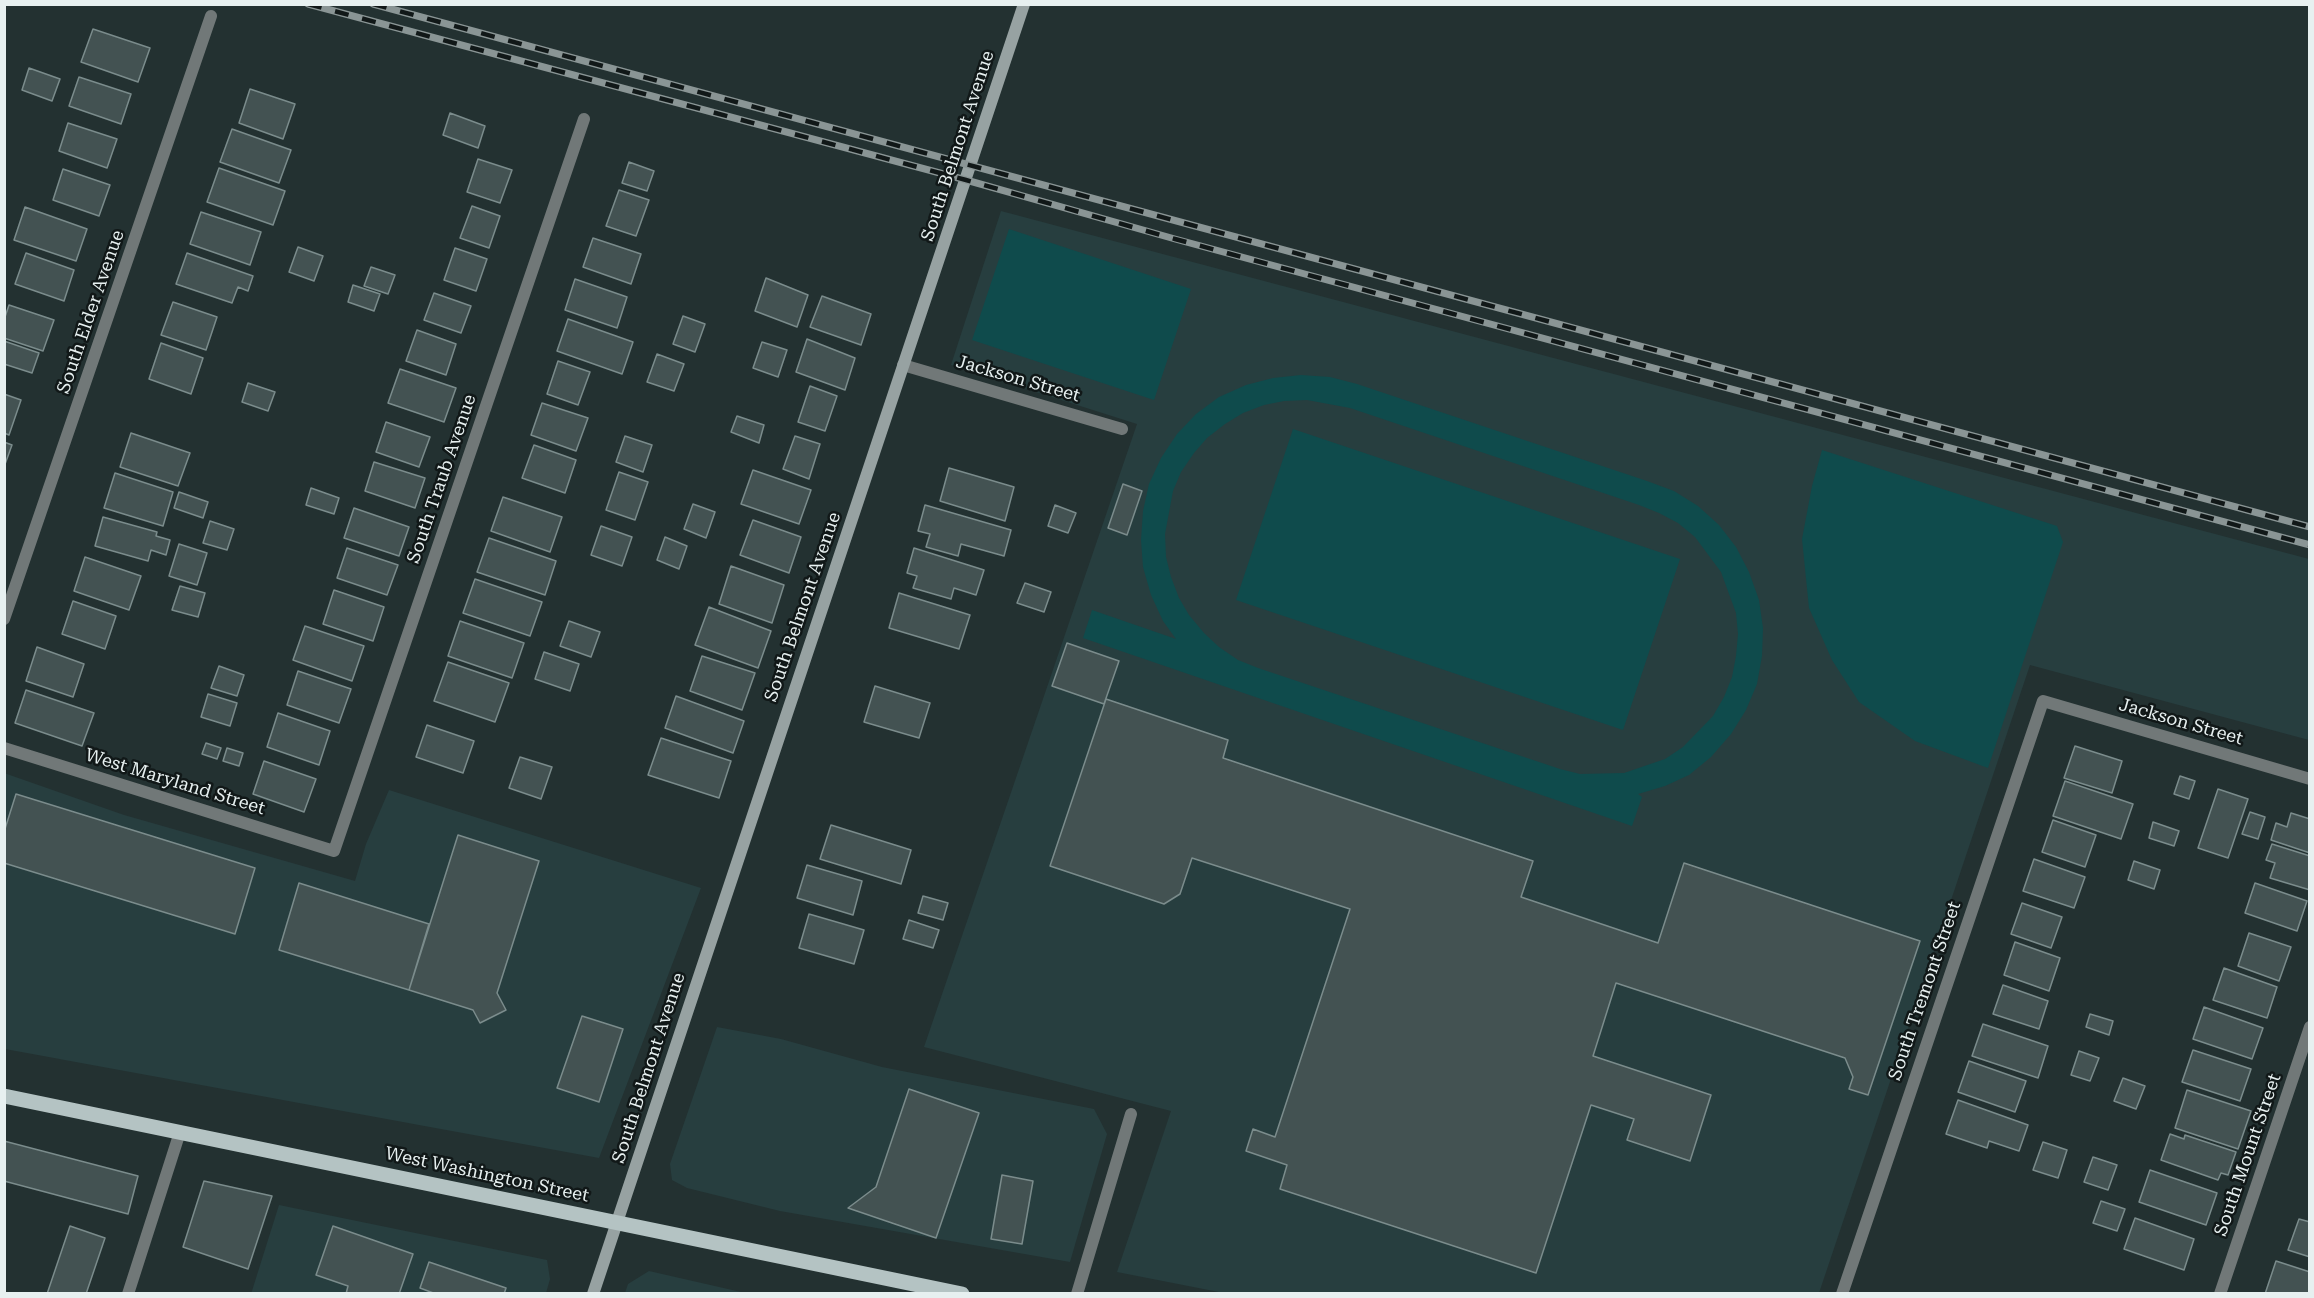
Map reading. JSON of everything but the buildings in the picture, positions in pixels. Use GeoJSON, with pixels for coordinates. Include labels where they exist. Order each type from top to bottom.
{"type":"FeatureCollection","features":[{"type":"Feature","properties":{"kind":"main road","name":"South Belmont Avenue"},"geometry":{"type":"LineString","coordinates":[[593,1293],[1024,4]]}},
{"type":"Feature","properties":{"kind":"main road","name":"West Washington Street"},"geometry":{"type":"LineString","coordinates":[[4,1096],[962,1293]]}},
{"type":"Feature","properties":{"kind":"street","name":"South Elder Avenue"},"geometry":{"type":"LineString","coordinates":[[4,619],[211,16]]}},
{"type":"Feature","properties":{"kind":"street","name":"South Traub Avenue"},"geometry":{"type":"LineString","coordinates":[[334,851],[584,118]]}},
{"type":"Feature","properties":{"kind":"street","name":"Jackson Street"},"geometry":{"type":"LineString","coordinates":[[903,365],[1122,429]]}},
{"type":"Feature","properties":{"kind":"street","name":"Jackson Street"},"geometry":{"type":"LineString","coordinates":[[2043,701],[2310,778]]}},
{"type":"Feature","properties":{"kind":"street","name":"South Tremont Street"},"geometry":{"type":"LineString","coordinates":[[1842,1293],[2043,701]]}},
{"type":"Feature","properties":{"kind":"street","name":"West Maryland Street"},"geometry":{"type":"LineString","coordinates":[[4,748],[334,851]]}},
{"type":"Feature","properties":{"kind":"street","name":"South Mount Street"},"geometry":{"type":"LineString","coordinates":[[2220,1293],[2310,1028]]}},
{"type":"Feature","properties":{"kind":"street"},"geometry":{"type":"LineString","coordinates":[[1077,1293],[1131,1114]]}},
{"type":"Feature","properties":{"kind":"street"},"geometry":{"type":"LineString","coordinates":[[128,1293],[180,1132]]}},
{"type":"Feature","properties":{"kind":"shaded area"},"geometry":{"type":"Polygon","coordinates":[[[1001,211],[2309,559],[2309,740],[2030,665],[1819,1293],[1229,1294],[1117,1272],[1171,1111],[924,1047],[1137,424],[951,365],[1001,211]]]}},
{"type":"Feature","properties":{"kind":"shaded area"},"geometry":{"type":"Polygon","coordinates":[[[1009,229],[1191,289],[1154,400],[972,340],[1009,229]]]}},
{"type":"Feature","properties":{"kind":"shaded area"},"geometry":{"type":"Polygon","coordinates":[[[1301,375],[1330,377],[1357,384],[1647,481],[1674,491],[1698,506],[1719,525],[1736,547],[1749,572],[1759,600],[1763,628],[1762,656],[1757,684],[1746,710],[1731,734],[1711,757],[1689,775],[1665,786],[1638,794],[1642,797],[1632,826],[1083,638],[1092,610],[1176,639],[1163,621],[1151,595],[1143,567],[1141,540],[1143,511],[1149,484],[1161,458],[1177,434],[1196,414],[1219,397],[1246,385],[1273,378],[1301,375]],[[1307,400],[1264,405],[1243,413],[1207,438],[1181,472],[1173,491],[1165,534],[1166,557],[1179,598],[1189,615],[1219,647],[1238,660],[1258,668],[1580,774],[1624,773],[1665,759],[1683,747],[1713,716],[1732,677],[1738,634],[1736,613],[1721,572],[1695,537],[1678,523],[1639,505],[1350,408],[1307,400]]]}},
{"type":"Feature","properties":{"kind":"shaded area"},"geometry":{"type":"Polygon","coordinates":[[[1293,429],[1680,559],[1623,730],[1236,600],[1293,429]]]}},
{"type":"Feature","properties":{"kind":"shaded area"},"geometry":{"type":"Polygon","coordinates":[[[1822,450],[2057,526],[2063,542],[1988,768],[1915,741],[1859,702],[1832,660],[1809,608],[1802,539],[1812,486],[1822,450]]]}},
{"type":"Feature","properties":{"kind":"shaded area"},"geometry":{"type":"Polygon","coordinates":[[[4,773],[124,815],[355,881],[366,844],[389,790],[701,888],[599,1158],[5,1049],[4,773]]]}},
{"type":"Feature","properties":{"kind":"shaded area"},"geometry":{"type":"Polygon","coordinates":[[[717,1027],[781,1039],[882,1067],[1094,1109],[1107,1134],[1070,1262],[780,1211],[687,1188],[672,1180],[670,1164],[717,1027]]]}},
{"type":"Feature","properties":{"kind":"shaded area"},"geometry":{"type":"Polygon","coordinates":[[[279,1205],[547,1260],[550,1279],[546,1293],[251,1294],[279,1205]]]}},
{"type":"Feature","properties":{"kind":"shaded area"},"geometry":{"type":"Polygon","coordinates":[[[649,1271],[742,1293],[625,1293],[628,1284],[649,1271]]]}},
{"type":"Feature","properties":{"kind":"railway"},"geometry":{"type":"LineString","coordinates":[[308,4],[2310,545]]}},
{"type":"Feature","properties":{"kind":"railway"},"geometry":{"type":"LineString","coordinates":[[373,4],[2310,527]]}}]}
